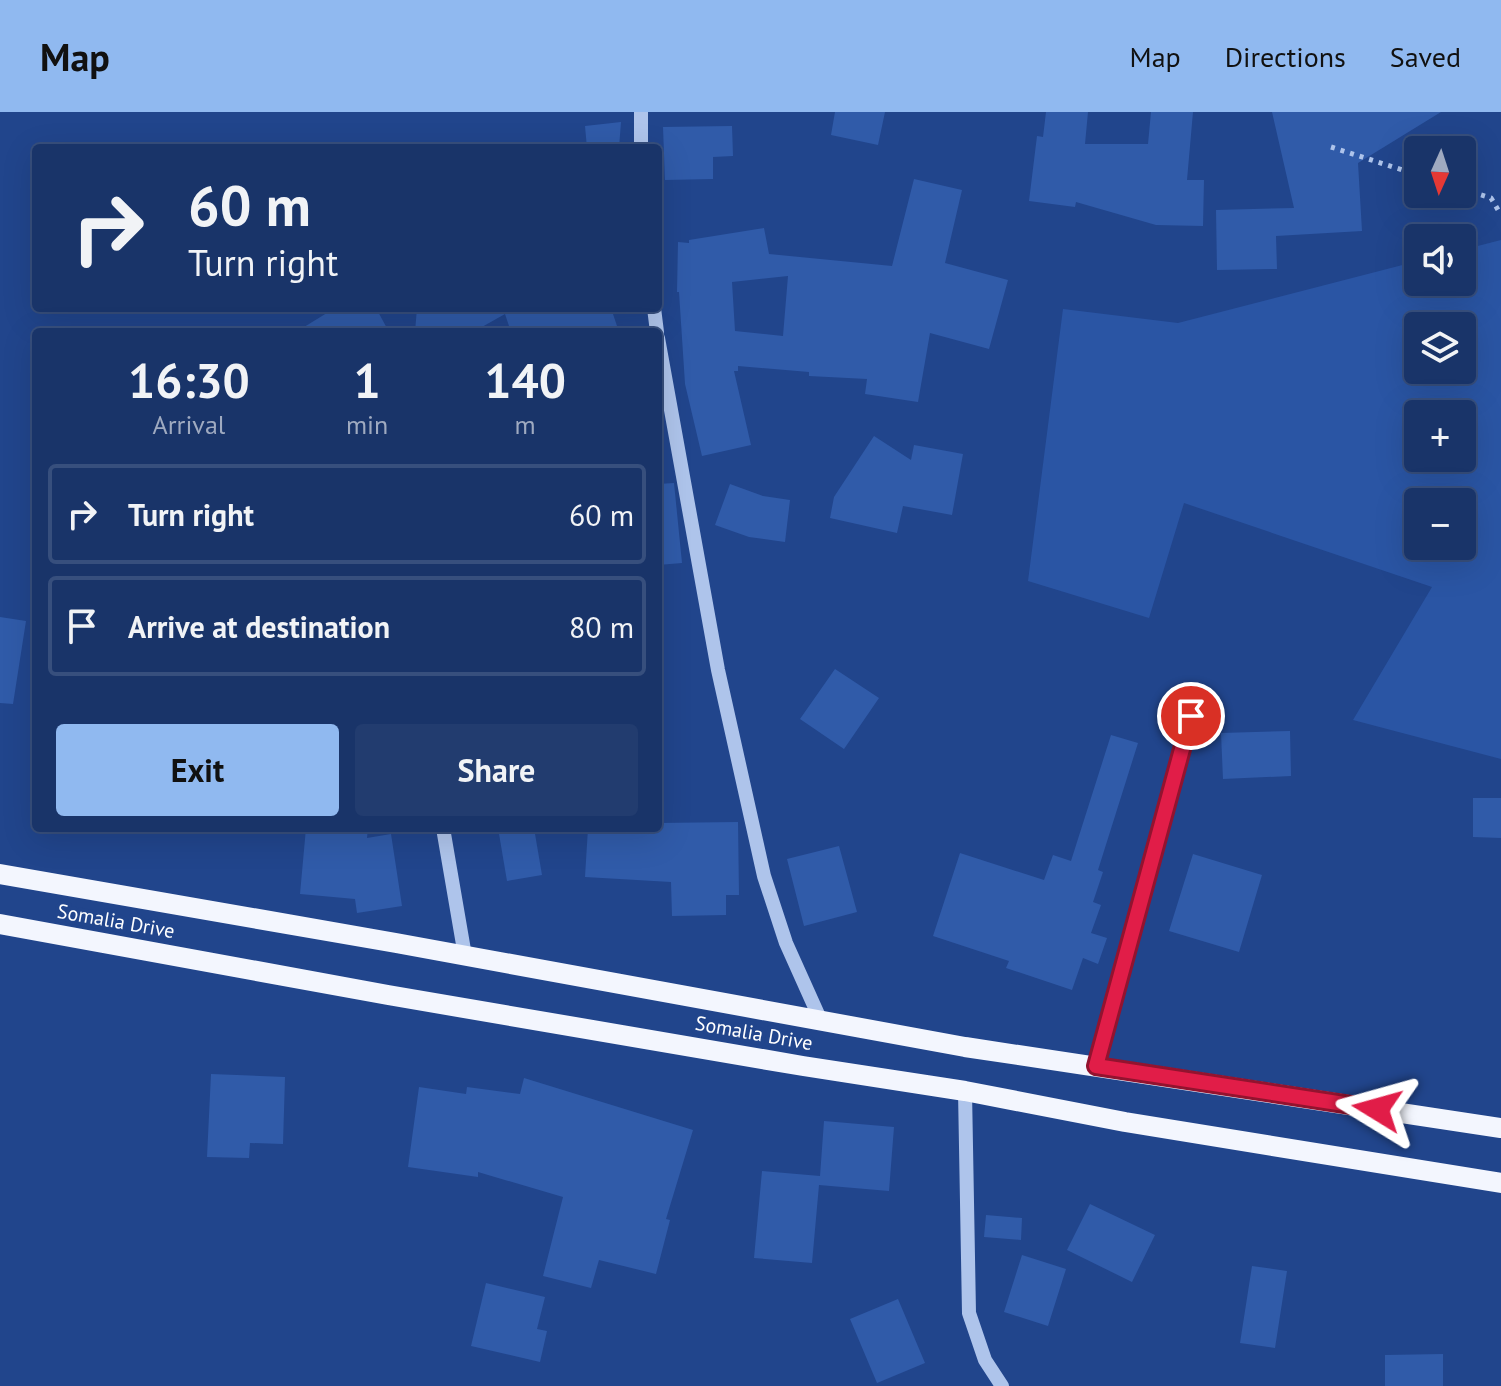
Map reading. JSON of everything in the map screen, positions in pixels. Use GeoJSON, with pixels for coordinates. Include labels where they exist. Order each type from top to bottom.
{"type":"FeatureCollection","features":[{"type":"Feature","properties":{"kind":"main road","name":"Somalia Drive"},"geometry":{"type":"LineString","coordinates":[[0,874],[965,1047],[1501,1128]]}},
{"type":"Feature","properties":{"kind":"main road","name":"Somalia Drive"},"geometry":{"type":"LineString","coordinates":[[0,924],[388,995],[965,1091],[1125,1122],[1501,1183]]}},
{"type":"Feature","properties":{"kind":"street"},"geometry":{"type":"LineString","coordinates":[[641,112],[641,144]]}},
{"type":"Feature","properties":{"kind":"street"},"geometry":{"type":"LineString","coordinates":[[662,360],[718,670],[764,876],[786,943],[821,1021]]}},
{"type":"Feature","properties":{"kind":"street"},"geometry":{"type":"LineString","coordinates":[[1096,1066],[1191,716]]}},
{"type":"Feature","properties":{"kind":"street"},"geometry":{"type":"LineString","coordinates":[[444,832],[465,956]]}},
{"type":"Feature","properties":{"kind":"street"},"geometry":{"type":"LineString","coordinates":[[965,1091],[969,1313],[985,1360],[1002,1386]]}},
{"type":"Feature","properties":{"kind":"path"},"geometry":{"type":"LineString","coordinates":[[1331,147],[1404,170]]}},
{"type":"Feature","properties":{"kind":"path"},"geometry":{"type":"LineString","coordinates":[[1476,193],[1491,198],[1501,215]]}},
{"type":"Feature","properties":{"kind":"shaded area"},"geometry":{"type":"Polygon","coordinates":[[[1501,240],[1501,759],[1353,720],[1432,587],[1184,503],[1149,618],[1028,581],[1063,309],[1178,323],[1404,265],[1404,296],[1476,296],[1476,246],[1501,240]]]}},
{"type":"Feature","properties":{"kind":"building"},"geometry":{"type":"Polygon","coordinates":[[[835,112],[885,112],[878,145],[831,135],[835,112]]]}},
{"type":"Feature","properties":{"kind":"building"},"geometry":{"type":"Polygon","coordinates":[[[1046,112],[1088,112],[1085,144],[1148,144],[1151,112],[1193,112],[1187,180],[1204,180],[1203,226],[1156,225],[1076,202],[1075,207],[1029,201],[1037,136],[1043,137],[1046,112]]]}},
{"type":"Feature","properties":{"kind":"building"},"geometry":{"type":"Polygon","coordinates":[[[1272,112],[1441,112],[1358,163],[1362,231],[1276,236],[1277,269],[1217,270],[1216,210],[1294,208],[1272,112]]]}},
{"type":"Feature","properties":{"kind":"building"},"geometry":{"type":"Polygon","coordinates":[[[621,122],[619,144],[587,144],[585,126],[621,122]]]}},
{"type":"Feature","properties":{"kind":"building"},"geometry":{"type":"Polygon","coordinates":[[[732,126],[733,156],[713,157],[713,179],[665,180],[663,127],[732,126]]]}},
{"type":"Feature","properties":{"kind":"building"},"geometry":{"type":"Polygon","coordinates":[[[914,179],[962,190],[945,263],[1008,280],[989,349],[930,333],[918,402],[865,394],[867,379],[809,376],[809,372],[738,366],[738,371],[734,371],[751,445],[702,456],[685,384],[677,292],[678,242],[689,243],[689,240],[764,228],[769,254],[892,266],[914,179]],[[788,276],[732,282],[735,331],[783,336],[788,276]]]}},
{"type":"Feature","properties":{"kind":"building"},"geometry":{"type":"Polygon","coordinates":[[[328,312],[378,312],[387,328],[302,328],[328,312]]]}},
{"type":"Feature","properties":{"kind":"building"},"geometry":{"type":"Polygon","coordinates":[[[417,312],[612,312],[618,328],[510,328],[505,314],[480,328],[415,328],[417,312]]]}},
{"type":"Feature","properties":{"kind":"building"},"geometry":{"type":"Polygon","coordinates":[[[874,436],[911,460],[914,445],[963,454],[952,515],[903,506],[897,533],[830,518],[834,497],[874,436]]]}},
{"type":"Feature","properties":{"kind":"building"},"geometry":{"type":"Polygon","coordinates":[[[674,483],[682,563],[662,565],[662,484],[674,483]]]}},
{"type":"Feature","properties":{"kind":"building"},"geometry":{"type":"Polygon","coordinates":[[[730,484],[763,496],[790,500],[785,542],[749,537],[715,525],[730,484]]]}},
{"type":"Feature","properties":{"kind":"building"},"geometry":{"type":"Polygon","coordinates":[[[0,617],[26,621],[13,704],[0,703],[0,617]]]}},
{"type":"Feature","properties":{"kind":"building"},"geometry":{"type":"Polygon","coordinates":[[[835,669],[879,698],[844,749],[800,719],[835,669]]]}},
{"type":"Feature","properties":{"kind":"building"},"geometry":{"type":"Polygon","coordinates":[[[1290,731],[1291,776],[1223,779],[1221,733],[1290,731]]]}},
{"type":"Feature","properties":{"kind":"building"},"geometry":{"type":"Polygon","coordinates":[[[1111,735],[1138,743],[1098,870],[1103,872],[1093,902],[1101,905],[1091,933],[1107,938],[1098,964],[1083,958],[1072,990],[1006,968],[1009,961],[933,936],[960,853],[1044,880],[1053,855],[1071,861],[1111,735]]]}},
{"type":"Feature","properties":{"kind":"building"},"geometry":{"type":"Polygon","coordinates":[[[1473,798],[1501,798],[1501,838],[1473,837],[1473,798]]]}},
{"type":"Feature","properties":{"kind":"building"},"geometry":{"type":"Polygon","coordinates":[[[738,822],[739,895],[726,895],[726,915],[672,916],[671,882],[585,877],[588,832],[662,832],[662,823],[738,822]]]}},
{"type":"Feature","properties":{"kind":"building"},"geometry":{"type":"Polygon","coordinates":[[[306,832],[368,832],[367,838],[391,834],[402,906],[357,913],[355,899],[300,894],[306,832]]]}},
{"type":"Feature","properties":{"kind":"building"},"geometry":{"type":"Polygon","coordinates":[[[499,832],[535,832],[542,875],[507,881],[499,832]]]}},
{"type":"Feature","properties":{"kind":"building"},"geometry":{"type":"Polygon","coordinates":[[[839,846],[857,912],[804,926],[787,859],[839,846]]]}},
{"type":"Feature","properties":{"kind":"building"},"geometry":{"type":"Polygon","coordinates":[[[1193,854],[1262,875],[1239,952],[1169,931],[1193,854]]]}},
{"type":"Feature","properties":{"kind":"building"},"geometry":{"type":"Polygon","coordinates":[[[211,1074],[285,1077],[283,1144],[250,1143],[249,1158],[207,1157],[211,1074]]]}},
{"type":"Feature","properties":{"kind":"building"},"geometry":{"type":"Polygon","coordinates":[[[524,1078],[693,1130],[666,1219],[670,1220],[656,1274],[599,1260],[591,1288],[543,1276],[563,1197],[478,1172],[478,1177],[408,1167],[419,1087],[466,1094],[467,1087],[520,1094],[524,1078]]]}},
{"type":"Feature","properties":{"kind":"building"},"geometry":{"type":"Polygon","coordinates":[[[824,1121],[894,1127],[889,1191],[819,1185],[812,1263],[754,1258],[762,1171],[820,1176],[824,1121]]]}},
{"type":"Feature","properties":{"kind":"building"},"geometry":{"type":"Polygon","coordinates":[[[1090,1204],[1155,1235],[1132,1282],[1067,1250],[1090,1204]]]}},
{"type":"Feature","properties":{"kind":"building"},"geometry":{"type":"Polygon","coordinates":[[[986,1215],[1022,1218],[1021,1240],[984,1237],[986,1215]]]}},
{"type":"Feature","properties":{"kind":"building"},"geometry":{"type":"Polygon","coordinates":[[[1022,1255],[1066,1269],[1048,1326],[1004,1312],[1022,1255]]]}},
{"type":"Feature","properties":{"kind":"building"},"geometry":{"type":"Polygon","coordinates":[[[1252,1266],[1287,1271],[1275,1348],[1240,1343],[1252,1266]]]}},
{"type":"Feature","properties":{"kind":"building"},"geometry":{"type":"Polygon","coordinates":[[[486,1283],[545,1297],[537,1329],[547,1331],[540,1362],[471,1346],[486,1283]]]}},
{"type":"Feature","properties":{"kind":"building"},"geometry":{"type":"Polygon","coordinates":[[[898,1299],[925,1363],[877,1383],[850,1319],[898,1299]]]}},
{"type":"Feature","properties":{"kind":"building"},"geometry":{"type":"Polygon","coordinates":[[[1443,1354],[1443,1386],[1385,1386],[1385,1355],[1443,1354]]]}},
{"type":"Feature","properties":{"kind":"route"},"geometry":{"type":"LineString","coordinates":[[1191,716],[1096,1066],[1377,1109]]}}]}
